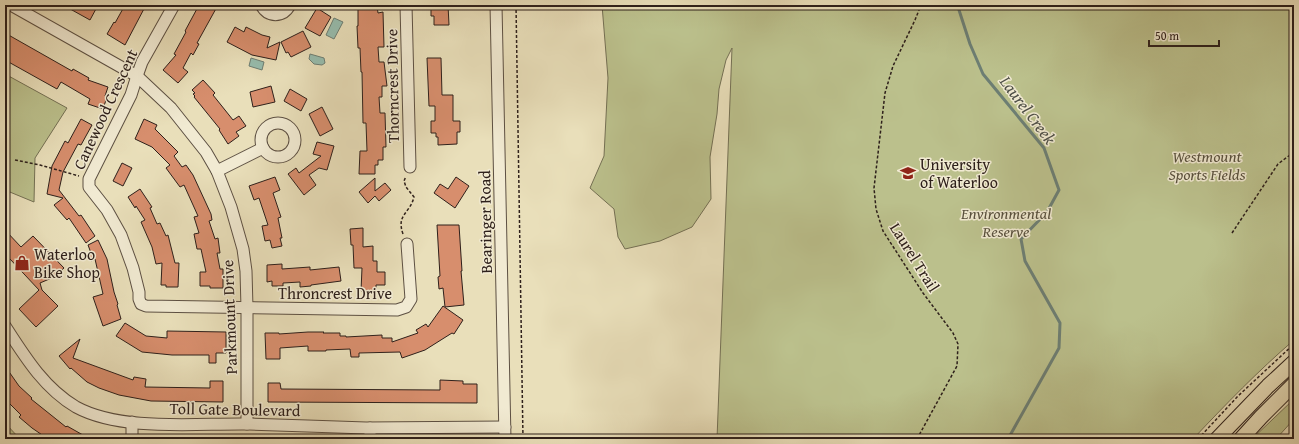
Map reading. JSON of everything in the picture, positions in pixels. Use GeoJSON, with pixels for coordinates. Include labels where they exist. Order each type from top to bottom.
{"type":"FeatureCollection","features":[{"type":"Feature","properties":{"kind":"main road"},"geometry":{"type":"LineString","coordinates":[[1217,439],[1268,386],[1294,362]]}},
{"type":"Feature","properties":{"kind":"main road"},"geometry":{"type":"LineString","coordinates":[[1241,439],[1294,384]]}},
{"type":"Feature","properties":{"kind":"street","name":"Parkmount Drive"},"geometry":{"type":"LineString","coordinates":[[11,5],[137,76],[171,108],[206,152],[217,171],[230,202],[243,249],[246,271],[247,424]]}},
{"type":"Feature","properties":{"kind":"street","name":"Canewood Crescent"},"geometry":{"type":"LineString","coordinates":[[174,5],[142,62],[131,95],[105,150],[89,179],[89,187],[107,210],[121,235],[133,268],[141,304],[146,306],[165,307],[247,308]]}},
{"type":"Feature","properties":{"kind":"street"},"geometry":{"type":"LineString","coordinates":[[261,5],[267,13],[274,15],[286,12],[290,5]]}},
{"type":"Feature","properties":{"kind":"street","name":"Thorncrest Drive"},"geometry":{"type":"LineString","coordinates":[[406,5],[410,166]]}},
{"type":"Feature","properties":{"kind":"street","name":"Bearinger Road"},"geometry":{"type":"LineString","coordinates":[[496,5],[505,439]]}},
{"type":"Feature","properties":{"kind":"street"},"geometry":{"type":"LineString","coordinates":[[217,171],[263,148]]}},
{"type":"Feature","properties":{"kind":"street","name":"Throncrest Drive"},"geometry":{"type":"LineString","coordinates":[[247,308],[397,310],[406,307],[410,299],[407,244]]}},
{"type":"Feature","properties":{"kind":"street","name":"Toll Gate Boulevard"},"geometry":{"type":"LineString","coordinates":[[5,326],[28,361],[49,386],[77,407],[94,415],[115,421],[162,424],[247,424],[370,428],[505,427]]}},
{"type":"Feature","properties":{"kind":"street"},"geometry":{"type":"LineString","coordinates":[[132,422],[132,439]]}},
{"type":"Feature","properties":{"kind":"street"},"geometry":{"type":"LineString","coordinates":[[370,428],[370,439]]}},
{"type":"Feature","properties":{"kind":"path"},"geometry":{"type":"LineString","coordinates":[[516,5],[523,439]]}},
{"type":"Feature","properties":{"kind":"path","name":"Laurel Trail"},"geometry":{"type":"LineString","coordinates":[[917,439],[957,366],[958,344],[953,333],[923,293],[883,231],[876,209],[874,188],[885,93],[893,66],[921,5]]}},
{"type":"Feature","properties":{"kind":"path"},"geometry":{"type":"LineString","coordinates":[[1294,138],[1290,155],[1294,161]]}},
{"type":"Feature","properties":{"kind":"path"},"geometry":{"type":"LineString","coordinates":[[1232,233],[1278,164],[1290,155]]}},
{"type":"Feature","properties":{"kind":"path"},"geometry":{"type":"LineString","coordinates":[[15,160],[40,165],[89,179]]}},
{"type":"Feature","properties":{"kind":"path"},"geometry":{"type":"LineString","coordinates":[[407,244],[400,224],[402,217],[412,204],[414,197],[404,181],[410,166]]}},
{"type":"Feature","properties":{"kind":"path"},"geometry":{"type":"LineString","coordinates":[[1198,439],[1238,396],[1294,344]]}},
{"type":"Feature","properties":{"kind":"green space","name":"Environmental Reserve"},"geometry":{"type":"Polygon","coordinates":[[[602,5],[1294,5],[1294,340],[1242,388],[1193,439],[717,439],[732,48],[726,60],[719,89],[717,114],[710,157],[711,199],[692,227],[660,241],[625,249],[618,237],[614,209],[590,188],[604,156],[608,78],[602,5]]]}},
{"type":"Feature","properties":{"kind":"green space"},"geometry":{"type":"Polygon","coordinates":[[[5,74],[67,108],[35,158],[34,202],[5,190],[5,74]]]}},
{"type":"Feature","properties":{"kind":"green space"},"geometry":{"type":"Polygon","coordinates":[[[1294,399],[1294,419],[1276,439],[1252,439],[1294,399]]]}},
{"type":"Feature","properties":{"kind":"green space"},"geometry":{"type":"Polygon","coordinates":[[[5,423],[20,439],[5,439],[5,423]]]}},
{"type":"Feature","properties":{"kind":"shaded area"},"geometry":{"type":"Polygon","coordinates":[[[334,18],[343,22],[334,39],[326,35],[334,18]]]}},
{"type":"Feature","properties":{"kind":"shaded area"},"geometry":{"type":"Polygon","coordinates":[[[310,54],[324,58],[325,63],[322,65],[314,64],[309,59],[310,54]]]}},
{"type":"Feature","properties":{"kind":"shaded area"},"geometry":{"type":"Polygon","coordinates":[[[251,58],[264,62],[262,70],[249,66],[251,58]]]}},
{"type":"Feature","properties":{"kind":"building"},"geometry":{"type":"Polygon","coordinates":[[[63,5],[92,5],[97,7],[90,20],[63,5]]]}},
{"type":"Feature","properties":{"kind":"building"},"geometry":{"type":"Polygon","coordinates":[[[125,5],[146,5],[125,45],[107,34],[125,5]]]}},
{"type":"Feature","properties":{"kind":"building"},"geometry":{"type":"Polygon","coordinates":[[[199,5],[218,5],[197,43],[199,44],[193,55],[191,53],[183,68],[188,72],[178,83],[163,70],[176,55],[174,54],[199,5]]]}},
{"type":"Feature","properties":{"kind":"building"},"geometry":{"type":"Polygon","coordinates":[[[358,5],[377,6],[378,13],[383,12],[384,47],[378,47],[379,62],[384,62],[387,86],[382,86],[382,97],[379,97],[380,113],[385,113],[386,147],[383,147],[383,160],[378,160],[378,165],[375,165],[375,174],[359,174],[360,151],[367,151],[366,123],[363,123],[360,48],[358,48],[358,5]]]}},
{"type":"Feature","properties":{"kind":"building"},"geometry":{"type":"Polygon","coordinates":[[[431,5],[448,5],[449,25],[434,25],[434,16],[431,16],[431,5]]]}},
{"type":"Feature","properties":{"kind":"building"},"geometry":{"type":"Polygon","coordinates":[[[317,8],[331,17],[320,36],[305,28],[317,8]]]}},
{"type":"Feature","properties":{"kind":"building"},"geometry":{"type":"Polygon","coordinates":[[[235,27],[244,32],[246,27],[262,35],[270,37],[267,48],[280,42],[276,60],[252,55],[227,42],[235,27]]]}},
{"type":"Feature","properties":{"kind":"building"},"geometry":{"type":"Polygon","coordinates":[[[303,31],[311,47],[291,57],[288,52],[286,53],[281,42],[303,31]]]}},
{"type":"Feature","properties":{"kind":"building"},"geometry":{"type":"Polygon","coordinates":[[[5,33],[72,71],[73,69],[89,78],[88,80],[108,87],[105,96],[107,97],[103,109],[88,104],[90,99],[61,82],[57,89],[5,60],[5,33]]]}},
{"type":"Feature","properties":{"kind":"building"},"geometry":{"type":"Polygon","coordinates":[[[427,58],[441,58],[442,95],[453,95],[453,121],[460,121],[460,132],[457,132],[457,144],[438,145],[438,137],[436,137],[436,133],[431,133],[431,121],[435,121],[435,106],[429,106],[427,58]]]}},
{"type":"Feature","properties":{"kind":"building"},"geometry":{"type":"Polygon","coordinates":[[[203,80],[215,93],[213,95],[233,120],[239,116],[246,126],[236,132],[239,136],[228,144],[219,130],[220,129],[194,97],[195,96],[193,94],[195,93],[192,90],[203,80]]]}},
{"type":"Feature","properties":{"kind":"building"},"geometry":{"type":"Polygon","coordinates":[[[271,86],[275,102],[253,107],[250,92],[271,86]]]}},
{"type":"Feature","properties":{"kind":"building"},"geometry":{"type":"Polygon","coordinates":[[[290,89],[307,99],[301,111],[284,101],[290,89]]]}},
{"type":"Feature","properties":{"kind":"building"},"geometry":{"type":"Polygon","coordinates":[[[322,107],[333,129],[320,136],[309,114],[322,107]]]}},
{"type":"Feature","properties":{"kind":"building"},"geometry":{"type":"Polygon","coordinates":[[[81,119],[92,125],[81,145],[78,144],[63,172],[59,190],[79,216],[81,215],[95,236],[86,243],[69,218],[67,220],[54,205],[63,198],[47,194],[52,166],[65,141],[68,143],[81,119]]]}},
{"type":"Feature","properties":{"kind":"building"},"geometry":{"type":"Polygon","coordinates":[[[144,119],[157,125],[155,129],[178,152],[174,156],[182,167],[186,165],[193,175],[211,214],[212,220],[209,221],[215,239],[218,238],[220,253],[217,253],[220,269],[223,269],[223,288],[200,286],[200,272],[206,272],[201,249],[197,249],[194,234],[199,233],[194,217],[198,216],[184,185],[180,187],[166,168],[170,165],[152,147],[135,139],[144,119]]]}},
{"type":"Feature","properties":{"kind":"building"},"geometry":{"type":"Polygon","coordinates":[[[317,142],[334,146],[327,170],[319,168],[309,175],[316,185],[304,195],[288,174],[296,168],[299,173],[321,156],[313,154],[317,142]]]}},
{"type":"Feature","properties":{"kind":"building"},"geometry":{"type":"Polygon","coordinates":[[[122,163],[132,168],[123,186],[113,181],[122,163]]]}},
{"type":"Feature","properties":{"kind":"building"},"geometry":{"type":"Polygon","coordinates":[[[275,177],[280,190],[273,193],[281,217],[278,218],[282,246],[272,248],[270,240],[265,241],[262,226],[268,225],[259,198],[254,200],[249,186],[275,177]]]}},
{"type":"Feature","properties":{"kind":"building"},"geometry":{"type":"Polygon","coordinates":[[[456,177],[469,186],[455,208],[434,193],[440,184],[448,189],[456,177]]]}},
{"type":"Feature","properties":{"kind":"building"},"geometry":{"type":"Polygon","coordinates":[[[375,178],[375,191],[385,183],[391,190],[379,201],[375,196],[368,203],[359,192],[375,178]]]}},
{"type":"Feature","properties":{"kind":"building"},"geometry":{"type":"Polygon","coordinates":[[[140,189],[152,207],[150,208],[157,224],[160,223],[166,236],[168,235],[175,263],[179,263],[178,287],[166,287],[166,285],[161,285],[162,263],[156,264],[152,247],[141,222],[145,220],[128,197],[140,189]]]}},
{"type":"Feature","properties":{"kind":"building"},"geometry":{"type":"Polygon","coordinates":[[[437,225],[459,225],[464,305],[445,307],[443,288],[439,289],[438,277],[440,276],[437,225]]]}},
{"type":"Feature","properties":{"kind":"building"},"geometry":{"type":"Polygon","coordinates":[[[363,228],[363,247],[373,246],[373,261],[377,261],[377,272],[385,272],[385,285],[376,285],[376,291],[361,291],[362,268],[354,268],[353,245],[351,245],[350,229],[363,228]]]}},
{"type":"Feature","properties":{"kind":"building"},"geometry":{"type":"Polygon","coordinates":[[[5,230],[21,247],[33,236],[64,268],[54,277],[40,283],[42,290],[58,306],[36,327],[19,309],[39,290],[10,259],[5,264],[5,230]]]}},
{"type":"Feature","properties":{"kind":"building"},"geometry":{"type":"Polygon","coordinates":[[[98,240],[107,259],[121,319],[103,326],[93,297],[103,294],[95,259],[91,261],[88,254],[91,253],[88,245],[98,240]]]}},
{"type":"Feature","properties":{"kind":"building"},"geometry":{"type":"Polygon","coordinates":[[[282,264],[282,269],[310,267],[310,270],[339,267],[341,281],[300,287],[300,282],[283,283],[283,286],[272,286],[272,281],[267,282],[267,265],[282,264]]]}},
{"type":"Feature","properties":{"kind":"building"},"geometry":{"type":"Polygon","coordinates":[[[443,306],[463,320],[454,334],[452,333],[425,350],[402,358],[400,352],[359,353],[359,357],[351,357],[350,349],[308,351],[308,346],[280,348],[280,359],[266,359],[265,333],[279,334],[324,332],[323,333],[340,333],[340,336],[346,337],[382,335],[382,338],[392,338],[392,342],[418,333],[416,330],[426,324],[428,327],[443,306]]]}},
{"type":"Feature","properties":{"kind":"building"},"geometry":{"type":"Polygon","coordinates":[[[125,323],[146,336],[167,338],[167,331],[226,332],[226,353],[216,353],[216,363],[209,363],[209,355],[172,355],[142,352],[116,336],[125,323]]]}},
{"type":"Feature","properties":{"kind":"building"},"geometry":{"type":"Polygon","coordinates":[[[80,339],[73,358],[133,380],[134,377],[146,379],[145,387],[210,388],[210,381],[223,381],[223,402],[151,401],[119,395],[99,388],[87,382],[71,368],[70,369],[59,356],[80,339]]]}},
{"type":"Feature","properties":{"kind":"building"},"geometry":{"type":"Polygon","coordinates":[[[5,366],[19,386],[32,398],[31,399],[66,427],[67,426],[90,439],[48,439],[19,417],[21,415],[5,399],[5,366]]]}},
{"type":"Feature","properties":{"kind":"building"},"geometry":{"type":"Polygon","coordinates":[[[440,380],[463,381],[463,384],[477,384],[477,403],[268,402],[268,383],[280,383],[281,389],[440,390],[440,380]]]}},
{"type":"Feature","properties":{"kind":"waterway","name":"Laurel Creek"},"geometry":{"type":"LineString","coordinates":[[959,5],[959,10],[970,44],[983,74],[1044,148],[1059,190],[1047,212],[1021,239],[1025,261],[1060,323],[1059,348],[1008,439]]}},
{"type":"Feature","properties":{"kind":"place","name":"University of Waterloo"},"geometry":{"type":"Point","coordinates":[908,173]}},
{"type":"Feature","properties":{"kind":"place","name":"Waterloo Bike Shop"},"geometry":{"type":"Point","coordinates":[22,263]}},
{"type":"Feature","properties":{"kind":"park label","name":"Westmount Sports Fields"},"geometry":{"type":"Point","coordinates":[1207,165]}}]}
